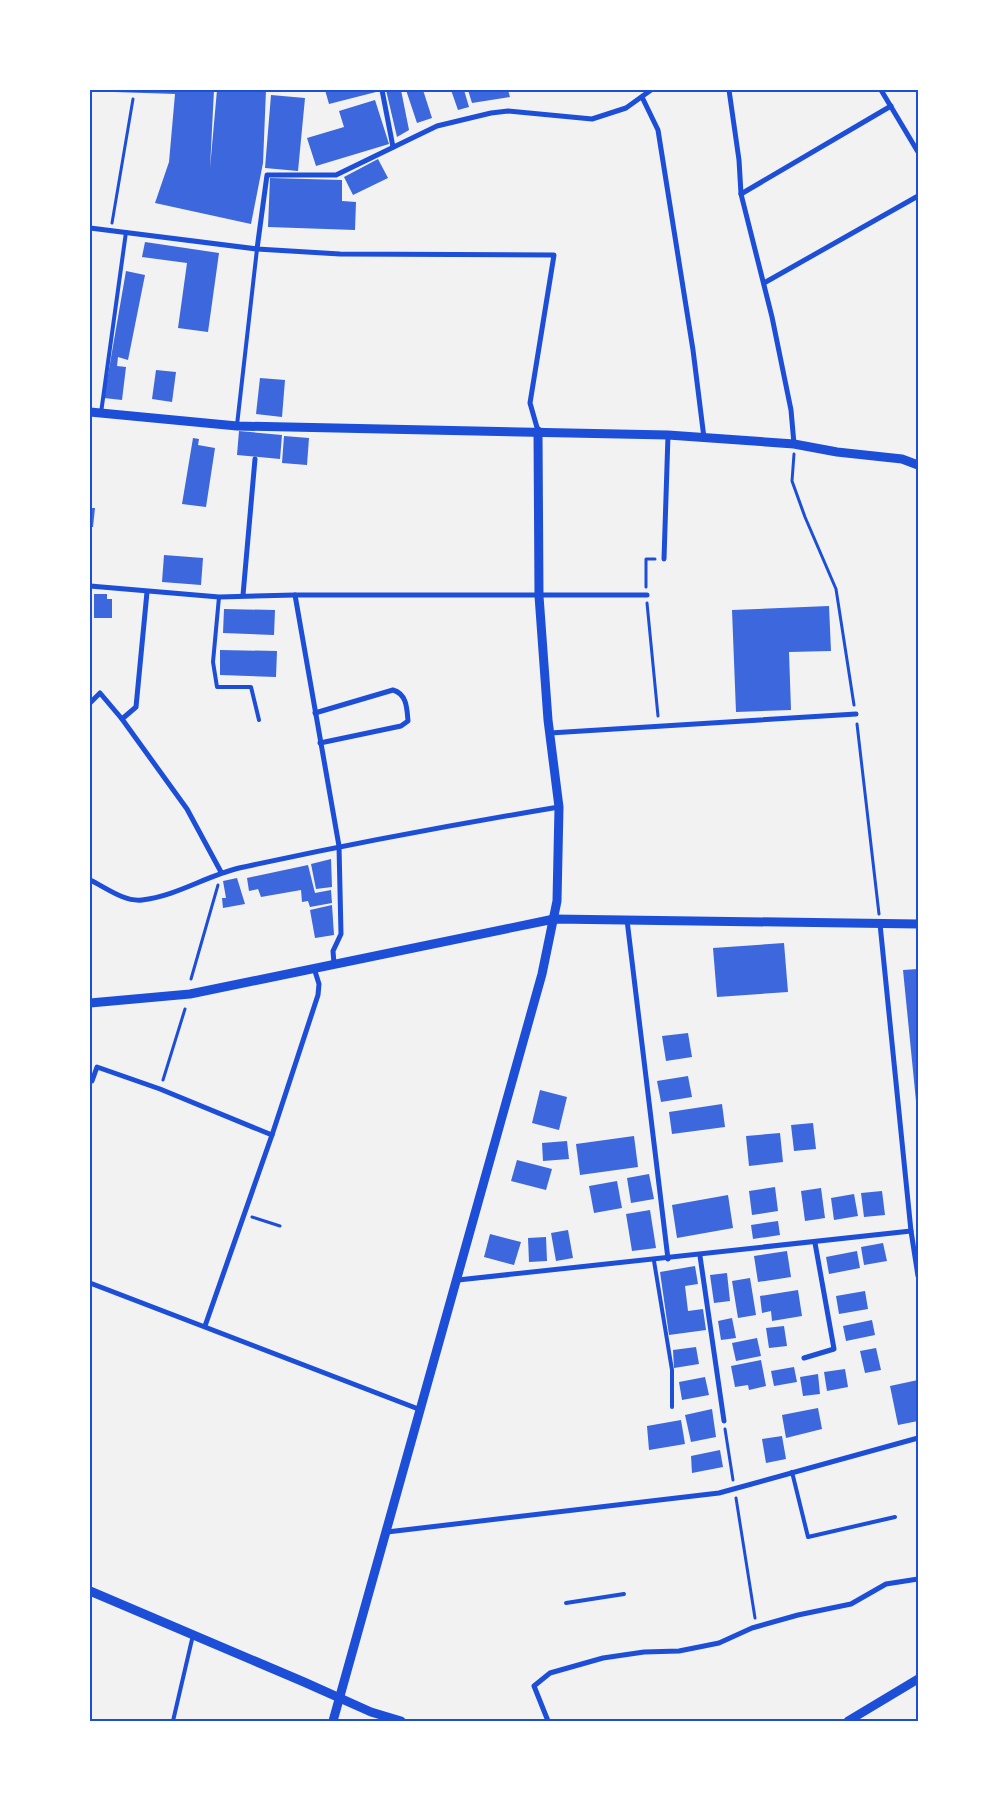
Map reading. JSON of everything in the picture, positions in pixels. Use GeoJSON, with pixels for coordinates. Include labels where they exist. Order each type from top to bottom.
{"type":"FeatureCollection","features":[{"type":"Feature","properties":{"kind":"street"},"geometry":{"type":"LineString","coordinates":[[382,90],[394,147]]}},
{"type":"Feature","properties":{"kind":"street"},"geometry":{"type":"LineString","coordinates":[[257,248],[267,175],[336,174],[437,126],[475,116],[508,111],[592,119],[626,108],[651,90]]}},
{"type":"Feature","properties":{"kind":"street"},"geometry":{"type":"LineString","coordinates":[[729,90],[739,160],[741,194],[764,283],[791,410],[794,444]]}},
{"type":"Feature","properties":{"kind":"street"},"geometry":{"type":"LineString","coordinates":[[881,90],[918,152]]}},
{"type":"Feature","properties":{"kind":"street"},"geometry":{"type":"LineString","coordinates":[[642,97],[658,130],[693,350],[704,438]]}},
{"type":"Feature","properties":{"kind":"street"},"geometry":{"type":"LineString","coordinates":[[741,194],[891,106]]}},
{"type":"Feature","properties":{"kind":"street"},"geometry":{"type":"LineString","coordinates":[[764,283],[918,196]]}},
{"type":"Feature","properties":{"kind":"street"},"geometry":{"type":"LineString","coordinates":[[90,228],[257,248],[340,254],[554,255],[530,403],[538,431],[540,596],[550,734],[559,807],[557,901],[542,974],[458,1280],[333,1721]]}},
{"type":"Feature","properties":{"kind":"street"},"geometry":{"type":"LineString","coordinates":[[90,412],[237,426],[668,435],[794,444],[837,452],[902,459],[918,465]]}},
{"type":"Feature","properties":{"kind":"street"},"geometry":{"type":"LineString","coordinates":[[664,559],[668,435]]}},
{"type":"Feature","properties":{"kind":"street"},"geometry":{"type":"LineString","coordinates":[[243,595],[255,459]]}},
{"type":"Feature","properties":{"kind":"street"},"geometry":{"type":"LineString","coordinates":[[90,586],[219,597],[243,595],[646,595]]}},
{"type":"Feature","properties":{"kind":"street"},"geometry":{"type":"LineString","coordinates":[[122,719],[136,707],[147,592]]}},
{"type":"Feature","properties":{"kind":"street"},"geometry":{"type":"LineString","coordinates":[[295,595],[339,846],[341,934],[334,951],[334,964]]}},
{"type":"Feature","properties":{"kind":"street"},"geometry":{"type":"LineString","coordinates":[[315,713],[394,690],[401,692],[406,706],[408,721],[401,726],[320,742]]}},
{"type":"Feature","properties":{"kind":"street"},"geometry":{"type":"LineString","coordinates":[[90,703],[100,693],[122,719],[188,809],[204,836],[221,872]]}},
{"type":"Feature","properties":{"kind":"street"},"geometry":{"type":"LineString","coordinates":[[550,734],[856,714]]}},
{"type":"Feature","properties":{"kind":"street"},"geometry":{"type":"LineString","coordinates":[[90,880],[130,900],[142,900],[166,894],[221,872],[339,846],[559,807]]}},
{"type":"Feature","properties":{"kind":"street"},"geometry":{"type":"LineString","coordinates":[[90,1003],[190,994],[554,919],[918,924]]}},
{"type":"Feature","properties":{"kind":"street"},"geometry":{"type":"LineString","coordinates":[[627,920],[668,1259]]}},
{"type":"Feature","properties":{"kind":"street"},"geometry":{"type":"LineString","coordinates":[[880,924],[911,1232],[918,1276]]}},
{"type":"Feature","properties":{"kind":"street"},"geometry":{"type":"LineString","coordinates":[[205,1326],[272,1135],[318,994],[319,984],[314,968]]}},
{"type":"Feature","properties":{"kind":"street"},"geometry":{"type":"LineString","coordinates":[[92,1081],[97,1067],[160,1089],[272,1135]]}},
{"type":"Feature","properties":{"kind":"street"},"geometry":{"type":"LineString","coordinates":[[458,1280],[654,1261],[911,1232]]}},
{"type":"Feature","properties":{"kind":"street"},"geometry":{"type":"LineString","coordinates":[[804,1358],[834,1349],[815,1243]]}},
{"type":"Feature","properties":{"kind":"street"},"geometry":{"type":"LineString","coordinates":[[700,1256],[724,1421]]}},
{"type":"Feature","properties":{"kind":"street"},"geometry":{"type":"LineString","coordinates":[[90,1283],[420,1410]]}},
{"type":"Feature","properties":{"kind":"street"},"geometry":{"type":"LineString","coordinates":[[387,1532],[719,1493],[918,1438]]}},
{"type":"Feature","properties":{"kind":"street"},"geometry":{"type":"LineString","coordinates":[[548,1721],[534,1686],[550,1674],[603,1658],[644,1652],[680,1651],[720,1643],[757,1627],[798,1614],[851,1604],[886,1584],[918,1579]]}},
{"type":"Feature","properties":{"kind":"street"},"geometry":{"type":"LineString","coordinates":[[90,1591],[371,1712],[401,1721]]}},
{"type":"Feature","properties":{"kind":"street"},"geometry":{"type":"LineString","coordinates":[[848,1721],[918,1679]]}},
{"type":"Feature","properties":{"kind":"lane"},"geometry":{"type":"LineString","coordinates":[[101,414],[126,232]]}},
{"type":"Feature","properties":{"kind":"lane"},"geometry":{"type":"LineString","coordinates":[[237,426],[257,248]]}},
{"type":"Feature","properties":{"kind":"lane"},"geometry":{"type":"LineString","coordinates":[[219,597],[213,662],[217,686],[251,686],[259,720]]}},
{"type":"Feature","properties":{"kind":"lane"},"geometry":{"type":"LineString","coordinates":[[654,1261],[672,1370],[672,1407]]}},
{"type":"Feature","properties":{"kind":"lane"},"geometry":{"type":"LineString","coordinates":[[792,1472],[808,1537],[895,1518]]}},
{"type":"Feature","properties":{"kind":"lane"},"geometry":{"type":"LineString","coordinates":[[566,1603],[624,1594]]}},
{"type":"Feature","properties":{"kind":"lane"},"geometry":{"type":"LineString","coordinates":[[173,1721],[193,1635]]}},
{"type":"Feature","properties":{"kind":"path"},"geometry":{"type":"LineString","coordinates":[[110,231],[132,99]]}},
{"type":"Feature","properties":{"kind":"path"},"geometry":{"type":"LineString","coordinates":[[794,444],[792,481],[805,517],[836,589],[856,714],[880,924]]}},
{"type":"Feature","properties":{"kind":"path"},"geometry":{"type":"LineString","coordinates":[[659,727],[646,595],[646,560],[664,559]]}},
{"type":"Feature","properties":{"kind":"path"},"geometry":{"type":"LineString","coordinates":[[192,979],[221,872]]}},
{"type":"Feature","properties":{"kind":"path"},"geometry":{"type":"LineString","coordinates":[[160,1089],[185,1009]]}},
{"type":"Feature","properties":{"kind":"path"},"geometry":{"type":"LineString","coordinates":[[244,1215],[280,1226]]}},
{"type":"Feature","properties":{"kind":"path"},"geometry":{"type":"LineString","coordinates":[[724,1421],[757,1627]]}},
{"type":"Feature","properties":{"kind":"building"},"geometry":{"type":"Polygon","coordinates":[[[114,90],[214,90],[210,168],[217,90],[266,90],[263,163],[251,224],[155,203],[169,162],[175,94],[114,92],[114,90]]]}},
{"type":"Feature","properties":{"kind":"building"},"geometry":{"type":"Polygon","coordinates":[[[325,90],[376,90],[376,92],[329,104],[325,90]]]}},
{"type":"Feature","properties":{"kind":"building"},"geometry":{"type":"Polygon","coordinates":[[[386,90],[401,90],[409,130],[397,137],[386,90]]]}},
{"type":"Feature","properties":{"kind":"building"},"geometry":{"type":"Polygon","coordinates":[[[406,90],[423,90],[432,118],[417,123],[406,90]]]}},
{"type":"Feature","properties":{"kind":"building"},"geometry":{"type":"Polygon","coordinates":[[[451,90],[464,90],[469,107],[458,110],[451,90]]]}},
{"type":"Feature","properties":{"kind":"building"},"geometry":{"type":"Polygon","coordinates":[[[468,90],[508,90],[510,97],[472,103],[468,90]]]}},
{"type":"Feature","properties":{"kind":"building"},"geometry":{"type":"Polygon","coordinates":[[[271,95],[305,98],[298,171],[265,168],[271,95]]]}},
{"type":"Feature","properties":{"kind":"building"},"geometry":{"type":"Polygon","coordinates":[[[375,100],[389,144],[316,166],[307,138],[344,127],[339,111],[375,100]]]}},
{"type":"Feature","properties":{"kind":"building"},"geometry":{"type":"Polygon","coordinates":[[[378,159],[388,178],[353,195],[344,177],[378,159]]]}},
{"type":"Feature","properties":{"kind":"building"},"geometry":{"type":"Polygon","coordinates":[[[270,178],[342,180],[342,201],[356,202],[355,230],[268,227],[270,178]]]}},
{"type":"Feature","properties":{"kind":"building"},"geometry":{"type":"Polygon","coordinates":[[[145,242],[219,253],[208,332],[178,328],[187,263],[142,257],[145,242]]]}},
{"type":"Feature","properties":{"kind":"building"},"geometry":{"type":"Polygon","coordinates":[[[126,271],[145,275],[128,360],[118,357],[117,366],[126,367],[122,400],[104,398],[126,271]]]}},
{"type":"Feature","properties":{"kind":"building"},"geometry":{"type":"Polygon","coordinates":[[[156,370],[176,372],[172,402],[152,399],[156,370]]]}},
{"type":"Feature","properties":{"kind":"building"},"geometry":{"type":"Polygon","coordinates":[[[260,378],[285,380],[282,417],[256,414],[260,378]]]}},
{"type":"Feature","properties":{"kind":"building"},"geometry":{"type":"Polygon","coordinates":[[[239,431],[282,435],[280,459],[237,455],[239,431]]]}},
{"type":"Feature","properties":{"kind":"building"},"geometry":{"type":"Polygon","coordinates":[[[284,436],[309,438],[307,465],[282,463],[284,436]]]}},
{"type":"Feature","properties":{"kind":"building"},"geometry":{"type":"Polygon","coordinates":[[[193,438],[199,439],[198,445],[215,448],[206,507],[182,504],[193,438]]]}},
{"type":"Feature","properties":{"kind":"building"},"geometry":{"type":"Polygon","coordinates":[[[90,508],[95,508],[93,527],[90,527],[90,508]]]}},
{"type":"Feature","properties":{"kind":"building"},"geometry":{"type":"Polygon","coordinates":[[[164,555],[203,558],[201,585],[162,582],[164,555]]]}},
{"type":"Feature","properties":{"kind":"building"},"geometry":{"type":"Polygon","coordinates":[[[94,594],[107,594],[107,599],[112,599],[112,618],[94,618],[94,594]]]}},
{"type":"Feature","properties":{"kind":"building"},"geometry":{"type":"Polygon","coordinates":[[[829,606],[831,651],[789,652],[791,710],[736,712],[732,610],[829,606]]]}},
{"type":"Feature","properties":{"kind":"building"},"geometry":{"type":"Polygon","coordinates":[[[224,609],[275,610],[274,635],[223,633],[224,609]]]}},
{"type":"Feature","properties":{"kind":"building"},"geometry":{"type":"Polygon","coordinates":[[[220,650],[277,651],[276,677],[220,675],[220,650]]]}},
{"type":"Feature","properties":{"kind":"building"},"geometry":{"type":"Polygon","coordinates":[[[331,859],[332,887],[316,889],[311,864],[331,859]]]}},
{"type":"Feature","properties":{"kind":"building"},"geometry":{"type":"Polygon","coordinates":[[[308,865],[315,893],[331,890],[332,903],[310,907],[308,901],[302,902],[301,890],[261,897],[258,889],[249,891],[247,878],[308,865]]]}},
{"type":"Feature","properties":{"kind":"building"},"geometry":{"type":"Polygon","coordinates":[[[237,878],[245,904],[223,908],[222,898],[226,898],[223,881],[237,878]]]}},
{"type":"Feature","properties":{"kind":"building"},"geometry":{"type":"Polygon","coordinates":[[[332,905],[334,935],[315,938],[310,910],[332,905]]]}},
{"type":"Feature","properties":{"kind":"building"},"geometry":{"type":"Polygon","coordinates":[[[784,943],[788,992],[717,997],[713,948],[784,943]]]}},
{"type":"Feature","properties":{"kind":"building"},"geometry":{"type":"Polygon","coordinates":[[[918,969],[918,1111],[917,1111],[903,970],[918,969]]]}},
{"type":"Feature","properties":{"kind":"building"},"geometry":{"type":"Polygon","coordinates":[[[688,1033],[692,1057],[666,1061],[662,1036],[688,1033]]]}},
{"type":"Feature","properties":{"kind":"building"},"geometry":{"type":"Polygon","coordinates":[[[688,1076],[692,1097],[661,1102],[657,1081],[688,1076]]]}},
{"type":"Feature","properties":{"kind":"building"},"geometry":{"type":"Polygon","coordinates":[[[540,1090],[567,1097],[559,1130],[532,1123],[540,1090]]]}},
{"type":"Feature","properties":{"kind":"building"},"geometry":{"type":"Polygon","coordinates":[[[722,1104],[725,1127],[672,1134],[669,1112],[722,1104]]]}},
{"type":"Feature","properties":{"kind":"building"},"geometry":{"type":"Polygon","coordinates":[[[813,1123],[816,1149],[794,1151],[791,1125],[813,1123]]]}},
{"type":"Feature","properties":{"kind":"building"},"geometry":{"type":"Polygon","coordinates":[[[780,1133],[783,1162],[749,1166],[746,1136],[780,1133]]]}},
{"type":"Feature","properties":{"kind":"building"},"geometry":{"type":"Polygon","coordinates":[[[634,1136],[638,1167],[580,1175],[576,1144],[634,1136]]]}},
{"type":"Feature","properties":{"kind":"building"},"geometry":{"type":"Polygon","coordinates":[[[567,1141],[569,1159],[543,1161],[542,1143],[567,1141]]]}},
{"type":"Feature","properties":{"kind":"building"},"geometry":{"type":"Polygon","coordinates":[[[517,1160],[552,1169],[546,1190],[511,1181],[517,1160]]]}},
{"type":"Feature","properties":{"kind":"building"},"geometry":{"type":"Polygon","coordinates":[[[649,1174],[654,1199],[631,1203],[627,1178],[649,1174]]]}},
{"type":"Feature","properties":{"kind":"building"},"geometry":{"type":"Polygon","coordinates":[[[617,1181],[622,1208],[594,1213],[589,1186],[617,1181]]]}},
{"type":"Feature","properties":{"kind":"building"},"geometry":{"type":"Polygon","coordinates":[[[775,1187],[778,1211],[752,1215],[749,1191],[775,1187]]]}},
{"type":"Feature","properties":{"kind":"building"},"geometry":{"type":"Polygon","coordinates":[[[821,1188],[825,1218],[805,1221],[801,1191],[821,1188]]]}},
{"type":"Feature","properties":{"kind":"building"},"geometry":{"type":"Polygon","coordinates":[[[882,1191],[885,1215],[864,1217],[861,1193],[882,1191]]]}},
{"type":"Feature","properties":{"kind":"building"},"geometry":{"type":"Polygon","coordinates":[[[854,1194],[858,1216],[834,1220],[831,1198],[854,1194]]]}},
{"type":"Feature","properties":{"kind":"building"},"geometry":{"type":"Polygon","coordinates":[[[728,1195],[733,1228],[677,1238],[672,1205],[728,1195]]]}},
{"type":"Feature","properties":{"kind":"building"},"geometry":{"type":"Polygon","coordinates":[[[650,1210],[656,1248],[632,1251],[626,1214],[650,1210]]]}},
{"type":"Feature","properties":{"kind":"building"},"geometry":{"type":"Polygon","coordinates":[[[778,1221],[780,1235],[753,1239],[751,1225],[778,1221]]]}},
{"type":"Feature","properties":{"kind":"building"},"geometry":{"type":"Polygon","coordinates":[[[568,1230],[573,1258],[556,1261],[551,1233],[568,1230]]]}},
{"type":"Feature","properties":{"kind":"building"},"geometry":{"type":"Polygon","coordinates":[[[490,1234],[521,1242],[514,1265],[484,1257],[490,1234]]]}},
{"type":"Feature","properties":{"kind":"building"},"geometry":{"type":"Polygon","coordinates":[[[546,1237],[547,1261],[529,1262],[528,1238],[546,1237]]]}},
{"type":"Feature","properties":{"kind":"building"},"geometry":{"type":"Polygon","coordinates":[[[883,1243],[887,1261],[864,1265],[861,1247],[883,1243]]]}},
{"type":"Feature","properties":{"kind":"building"},"geometry":{"type":"Polygon","coordinates":[[[787,1251],[791,1277],[758,1282],[754,1256],[787,1251]]]}},
{"type":"Feature","properties":{"kind":"building"},"geometry":{"type":"Polygon","coordinates":[[[857,1251],[860,1268],[829,1274],[826,1257],[857,1251]]]}},
{"type":"Feature","properties":{"kind":"building"},"geometry":{"type":"Polygon","coordinates":[[[695,1266],[698,1284],[685,1286],[688,1311],[703,1309],[706,1330],[669,1335],[660,1272],[695,1266]]]}},
{"type":"Feature","properties":{"kind":"building"},"geometry":{"type":"Polygon","coordinates":[[[727,1273],[730,1301],[714,1303],[710,1275],[727,1273]]]}},
{"type":"Feature","properties":{"kind":"building"},"geometry":{"type":"Polygon","coordinates":[[[750,1278],[756,1315],[738,1318],[732,1281],[750,1278]]]}},
{"type":"Feature","properties":{"kind":"building"},"geometry":{"type":"Polygon","coordinates":[[[798,1290],[802,1316],[772,1321],[771,1311],[762,1313],[760,1296],[798,1290]]]}},
{"type":"Feature","properties":{"kind":"building"},"geometry":{"type":"Polygon","coordinates":[[[865,1291],[868,1309],[839,1314],[836,1296],[865,1291]]]}},
{"type":"Feature","properties":{"kind":"building"},"geometry":{"type":"Polygon","coordinates":[[[732,1318],[736,1338],[721,1340],[718,1321],[732,1318]]]}},
{"type":"Feature","properties":{"kind":"building"},"geometry":{"type":"Polygon","coordinates":[[[872,1320],[875,1335],[846,1341],[843,1326],[872,1320]]]}},
{"type":"Feature","properties":{"kind":"building"},"geometry":{"type":"Polygon","coordinates":[[[784,1326],[787,1346],[769,1348],[766,1328],[784,1326]]]}},
{"type":"Feature","properties":{"kind":"building"},"geometry":{"type":"Polygon","coordinates":[[[757,1338],[761,1356],[736,1361],[732,1343],[757,1338]]]}},
{"type":"Feature","properties":{"kind":"building"},"geometry":{"type":"Polygon","coordinates":[[[696,1347],[699,1364],[674,1368],[673,1350],[696,1347]]]}},
{"type":"Feature","properties":{"kind":"building"},"geometry":{"type":"Polygon","coordinates":[[[876,1348],[881,1370],[865,1373],[860,1351],[876,1348]]]}},
{"type":"Feature","properties":{"kind":"building"},"geometry":{"type":"Polygon","coordinates":[[[761,1360],[766,1386],[749,1390],[748,1385],[735,1387],[731,1366],[761,1360]]]}},
{"type":"Feature","properties":{"kind":"building"},"geometry":{"type":"Polygon","coordinates":[[[794,1367],[797,1382],[774,1386],[771,1371],[794,1367]]]}},
{"type":"Feature","properties":{"kind":"building"},"geometry":{"type":"Polygon","coordinates":[[[845,1369],[848,1387],[827,1391],[824,1372],[845,1369]]]}},
{"type":"Feature","properties":{"kind":"building"},"geometry":{"type":"Polygon","coordinates":[[[818,1374],[820,1394],[803,1396],[800,1377],[818,1374]]]}},
{"type":"Feature","properties":{"kind":"building"},"geometry":{"type":"Polygon","coordinates":[[[705,1377],[709,1395],[682,1400],[679,1382],[705,1377]]]}},
{"type":"Feature","properties":{"kind":"building"},"geometry":{"type":"Polygon","coordinates":[[[918,1380],[918,1421],[898,1425],[890,1386],[918,1380]]]}},
{"type":"Feature","properties":{"kind":"building"},"geometry":{"type":"Polygon","coordinates":[[[818,1408],[822,1429],[786,1438],[782,1415],[818,1408]]]}},
{"type":"Feature","properties":{"kind":"building"},"geometry":{"type":"Polygon","coordinates":[[[712,1409],[716,1437],[691,1442],[685,1415],[712,1409]]]}},
{"type":"Feature","properties":{"kind":"building"},"geometry":{"type":"Polygon","coordinates":[[[681,1420],[685,1444],[649,1450],[647,1426],[681,1420]]]}},
{"type":"Feature","properties":{"kind":"building"},"geometry":{"type":"Polygon","coordinates":[[[782,1436],[786,1459],[766,1463],[762,1439],[782,1436]]]}},
{"type":"Feature","properties":{"kind":"building"},"geometry":{"type":"Polygon","coordinates":[[[720,1450],[723,1467],[692,1473],[691,1456],[720,1450]]]}}]}
